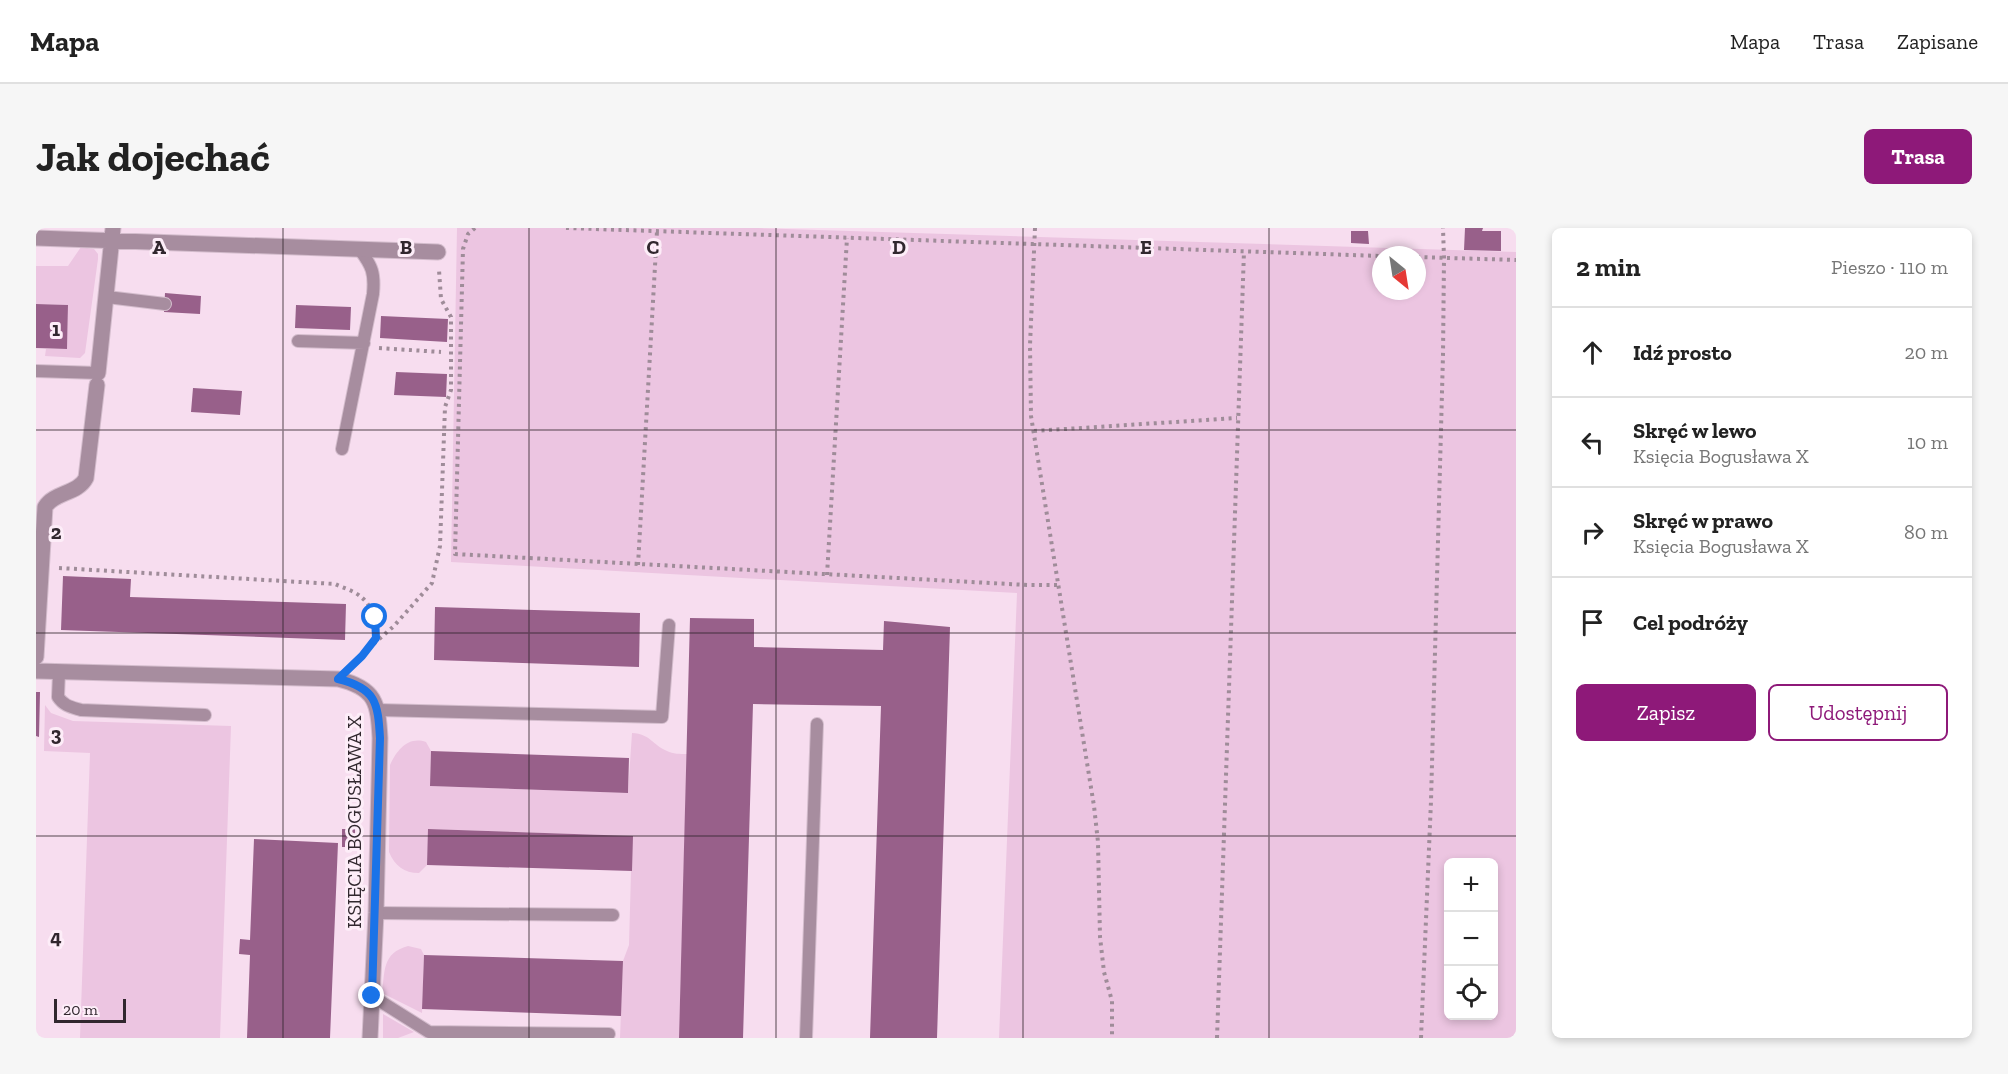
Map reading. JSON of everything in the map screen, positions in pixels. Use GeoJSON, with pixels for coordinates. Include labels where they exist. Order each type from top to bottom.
{"type":"FeatureCollection","features":[{"type":"Feature","properties":{"kind":"street"},"geometry":{"type":"LineString","coordinates":[[36,657],[45,507],[53,499],[80,487],[86,478],[113,234]]}},
{"type":"Feature","properties":{"kind":"street"},"geometry":{"type":"LineString","coordinates":[[36,238],[113,234],[360,250],[438,252]]}},
{"type":"Feature","properties":{"kind":"street","name":"KSIĘCIA BOGUSŁAWA X"},"geometry":{"type":"LineString","coordinates":[[36,671],[338,679],[355,683],[367,691],[378,710],[380,738],[376,913],[370,1038]]}},
{"type":"Feature","properties":{"kind":"lane"},"geometry":{"type":"LineString","coordinates":[[342,448],[375,278],[371,265],[360,250]]}},
{"type":"Feature","properties":{"kind":"lane"},"geometry":{"type":"LineString","coordinates":[[106,297],[165,304]]}},
{"type":"Feature","properties":{"kind":"lane"},"geometry":{"type":"LineString","coordinates":[[298,341],[363,345]]}},
{"type":"Feature","properties":{"kind":"lane"},"geometry":{"type":"LineString","coordinates":[[36,371],[98,379]]}},
{"type":"Feature","properties":{"kind":"lane"},"geometry":{"type":"LineString","coordinates":[[378,710],[662,717],[669,625]]}},
{"type":"Feature","properties":{"kind":"lane"},"geometry":{"type":"LineString","coordinates":[[59,672],[58,697],[70,707],[81,710],[205,715]]}},
{"type":"Feature","properties":{"kind":"lane"},"geometry":{"type":"LineString","coordinates":[[806,1038],[817,724]]}},
{"type":"Feature","properties":{"kind":"lane"},"geometry":{"type":"LineString","coordinates":[[376,913],[613,915]]}},
{"type":"Feature","properties":{"kind":"lane"},"geometry":{"type":"LineString","coordinates":[[372,996],[429,1032]]}},
{"type":"Feature","properties":{"kind":"lane"},"geometry":{"type":"LineString","coordinates":[[418,1038],[429,1032],[609,1034]]}},
{"type":"Feature","properties":{"kind":"path"},"geometry":{"type":"LineString","coordinates":[[475,228],[468,234],[463,249],[454,554],[827,575],[1058,585]]}},
{"type":"Feature","properties":{"kind":"path"},"geometry":{"type":"LineString","coordinates":[[566,228],[1372,256]]}},
{"type":"Feature","properties":{"kind":"path"},"geometry":{"type":"LineString","coordinates":[[1035,228],[1030,345],[1031,416],[1094,806],[1098,842],[1100,937],[1104,972],[1112,1001],[1112,1038]]}},
{"type":"Feature","properties":{"kind":"path"},"geometry":{"type":"LineString","coordinates":[[1421,1038],[1431,801],[1443,228]]}},
{"type":"Feature","properties":{"kind":"path"},"geometry":{"type":"LineString","coordinates":[[638,565],[657,231]]}},
{"type":"Feature","properties":{"kind":"path"},"geometry":{"type":"LineString","coordinates":[[827,575],[847,238]]}},
{"type":"Feature","properties":{"kind":"path"},"geometry":{"type":"LineString","coordinates":[[1217,1038],[1222,946],[1225,761],[1244,251]]}},
{"type":"Feature","properties":{"kind":"path"},"geometry":{"type":"LineString","coordinates":[[338,679],[394,626],[432,583],[440,546],[445,407],[451,390],[451,317],[441,299],[438,252]]}},
{"type":"Feature","properties":{"kind":"path"},"geometry":{"type":"LineString","coordinates":[[1426,257],[1516,260]]}},
{"type":"Feature","properties":{"kind":"path"},"geometry":{"type":"LineString","coordinates":[[363,345],[441,352]]}},
{"type":"Feature","properties":{"kind":"path"},"geometry":{"type":"LineString","coordinates":[[1034,431],[1237,418]]}},
{"type":"Feature","properties":{"kind":"path"},"geometry":{"type":"LineString","coordinates":[[41,567],[334,584],[362,597],[375,617],[376,638],[368,649]]}},
{"type":"Feature","properties":{"kind":"shaded area"},"geometry":{"type":"Polygon","coordinates":[[[457,228],[758,228],[1372,247],[1372,300],[1426,300],[1426,249],[1516,252],[1516,1038],[999,1038],[1017,593],[451,562],[457,228]]]}},
{"type":"Feature","properties":{"kind":"shaded area"},"geometry":{"type":"Polygon","coordinates":[[[81,247],[94,249],[98,254],[85,353],[80,358],[45,356],[46,349],[67,349],[68,305],[36,304],[36,266],[68,266],[81,247]]]}},
{"type":"Feature","properties":{"kind":"shaded area"},"geometry":{"type":"Polygon","coordinates":[[[45,705],[51,713],[73,721],[231,726],[220,1038],[80,1038],[90,753],[44,751],[45,705]]]}},
{"type":"Feature","properties":{"kind":"shaded area"},"geometry":{"type":"Polygon","coordinates":[[[632,733],[643,735],[669,752],[687,754],[679,1038],[620,1038],[623,961],[629,945],[632,836],[429,829],[427,865],[419,873],[401,868],[389,852],[390,765],[396,754],[409,743],[426,742],[431,751],[430,786],[628,793],[632,733]]]}},
{"type":"Feature","properties":{"kind":"shaded area"},"geometry":{"type":"Polygon","coordinates":[[[408,946],[421,949],[424,955],[422,1013],[382,993],[389,958],[393,953],[408,946]]]}},
{"type":"Feature","properties":{"kind":"shaded area"},"geometry":{"type":"Polygon","coordinates":[[[383,1014],[414,1032],[398,1038],[383,1038],[383,1014]]]}},
{"type":"Feature","properties":{"kind":"building"},"geometry":{"type":"Polygon","coordinates":[[[1465,228],[1501,231],[1501,251],[1464,250],[1465,228]]]}},
{"type":"Feature","properties":{"kind":"building"},"geometry":{"type":"Polygon","coordinates":[[[1351,231],[1368,231],[1369,244],[1351,243],[1351,231]]]}},
{"type":"Feature","properties":{"kind":"building"},"geometry":{"type":"Polygon","coordinates":[[[165,293],[201,296],[200,314],[164,312],[165,293]]]}},
{"type":"Feature","properties":{"kind":"building"},"geometry":{"type":"Polygon","coordinates":[[[36,304],[68,305],[67,349],[36,348],[36,304]]]}},
{"type":"Feature","properties":{"kind":"building"},"geometry":{"type":"Polygon","coordinates":[[[296,305],[351,307],[350,330],[295,328],[296,305]]]}},
{"type":"Feature","properties":{"kind":"building"},"geometry":{"type":"Polygon","coordinates":[[[381,316],[448,319],[447,342],[380,338],[381,316]]]}},
{"type":"Feature","properties":{"kind":"building"},"geometry":{"type":"Polygon","coordinates":[[[396,372],[447,374],[446,397],[394,395],[396,372]]]}},
{"type":"Feature","properties":{"kind":"building"},"geometry":{"type":"Polygon","coordinates":[[[193,388],[242,391],[240,415],[191,412],[193,388]]]}},
{"type":"Feature","properties":{"kind":"building"},"geometry":{"type":"Polygon","coordinates":[[[63,576],[131,579],[130,597],[346,604],[345,640],[61,630],[63,576]]]}},
{"type":"Feature","properties":{"kind":"building"},"geometry":{"type":"Polygon","coordinates":[[[435,607],[640,613],[639,667],[434,660],[435,607]]]}},
{"type":"Feature","properties":{"kind":"building"},"geometry":{"type":"Polygon","coordinates":[[[690,618],[754,619],[754,647],[883,650],[884,621],[950,627],[937,1038],[870,1038],[881,706],[753,704],[743,1038],[679,1038],[690,618]]]}},
{"type":"Feature","properties":{"kind":"building"},"geometry":{"type":"Polygon","coordinates":[[[36,692],[40,692],[39,737],[36,736],[36,692]]]}},
{"type":"Feature","properties":{"kind":"building"},"geometry":{"type":"Polygon","coordinates":[[[431,751],[629,758],[628,793],[430,786],[431,751]]]}},
{"type":"Feature","properties":{"kind":"building"},"geometry":{"type":"Polygon","coordinates":[[[342,829],[355,829],[355,847],[342,847],[342,829]]]}},
{"type":"Feature","properties":{"kind":"building"},"geometry":{"type":"Polygon","coordinates":[[[428,829],[633,836],[632,871],[427,865],[428,829]]]}},
{"type":"Feature","properties":{"kind":"building"},"geometry":{"type":"Polygon","coordinates":[[[254,839],[338,843],[330,1038],[247,1038],[250,955],[239,954],[240,939],[250,940],[254,839]]]}},
{"type":"Feature","properties":{"kind":"building"},"geometry":{"type":"Polygon","coordinates":[[[424,955],[623,961],[621,1016],[422,1009],[424,955]]]}},
{"type":"Feature","properties":{"kind":"route"},"geometry":{"type":"LineString","coordinates":[[372,996],[380,738],[378,710],[367,691],[355,683],[338,679],[362,656],[376,638],[375,617]]}}]}
